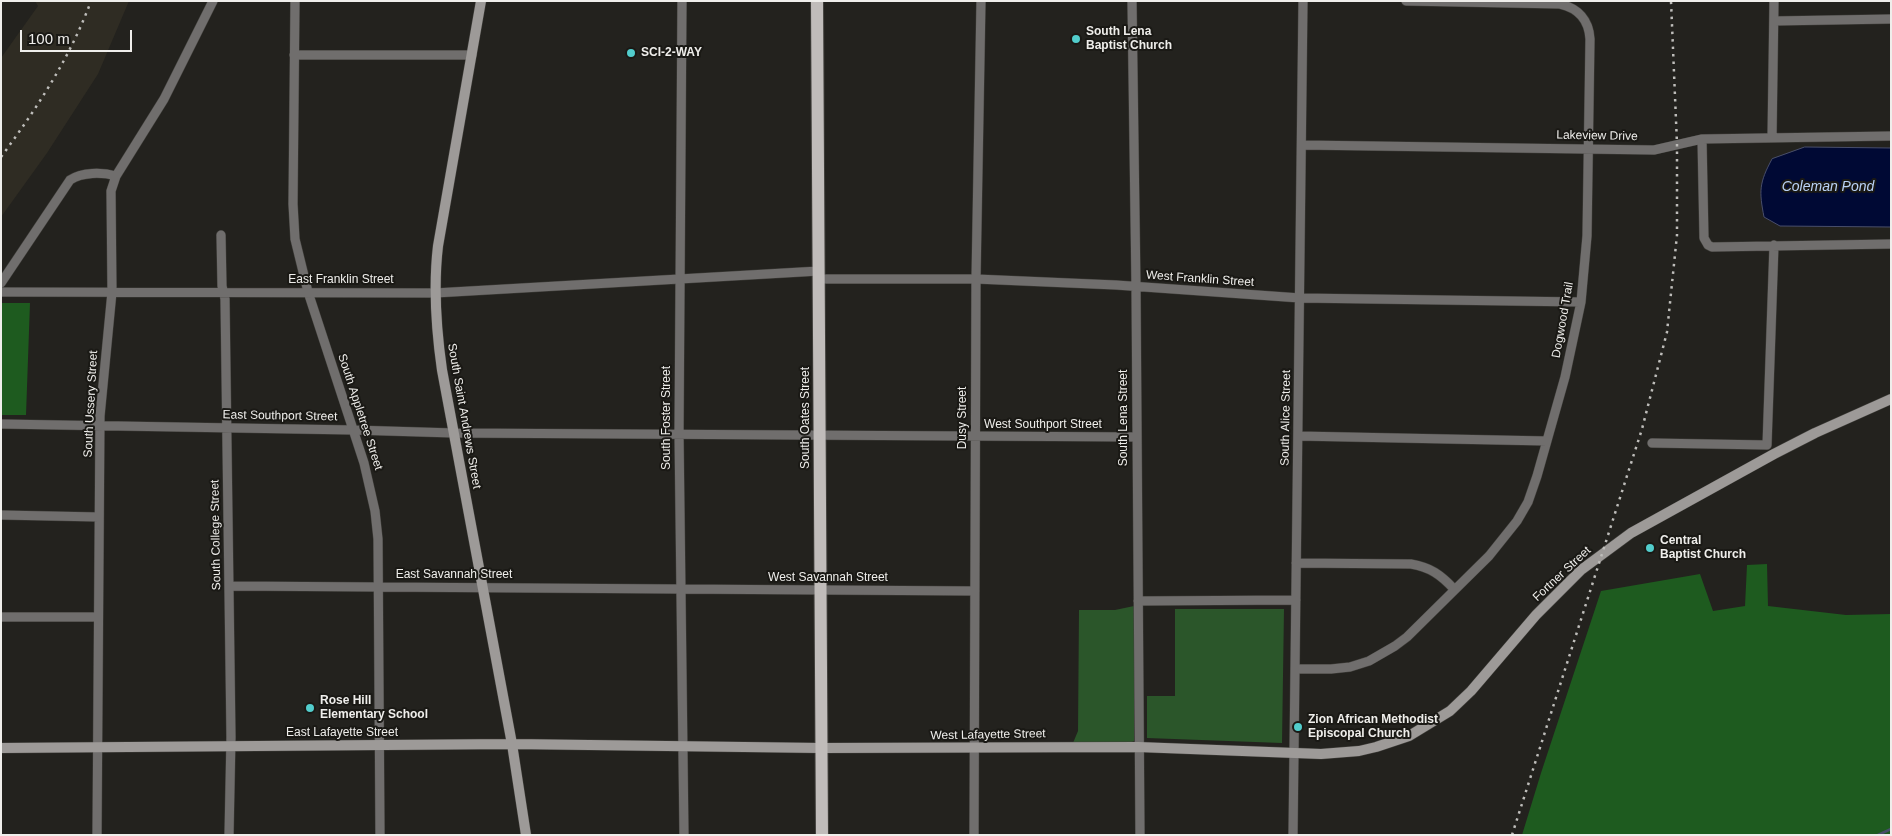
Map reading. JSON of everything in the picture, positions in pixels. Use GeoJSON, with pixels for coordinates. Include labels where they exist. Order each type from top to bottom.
{"type":"FeatureCollection","features":[{"type":"Feature","properties":{"kind":"main road","name":"South Oates Street"},"geometry":{"type":"LineString","coordinates":[[817,1],[822,835]]}},
{"type":"Feature","properties":{"kind":"street","name":"South Ussery Street"},"geometry":{"type":"LineString","coordinates":[[96,835],[100,426],[112,292],[111,191],[116,176],[164,99],[212,1]]}},
{"type":"Feature","properties":{"kind":"street","name":"South Appletree Street"},"geometry":{"type":"LineString","coordinates":[[295,1],[294,222],[299,259],[364,464],[375,511],[378,539],[380,587],[380,835]]}},
{"type":"Feature","properties":{"kind":"street","name":"South Saint Andrews Street"},"geometry":{"type":"LineString","coordinates":[[481,1],[436,264],[437,336],[512,744],[526,835]]}},
{"type":"Feature","properties":{"kind":"street","name":"South Foster Street"},"geometry":{"type":"LineString","coordinates":[[682,1],[679,433],[684,835]]}},
{"type":"Feature","properties":{"kind":"street","name":"Dusy Street"},"geometry":{"type":"LineString","coordinates":[[974,835],[976,279],[981,1]]}},
{"type":"Feature","properties":{"kind":"street","name":"South Lena Street"},"geometry":{"type":"LineString","coordinates":[[1132,1],[1140,835]]}},
{"type":"Feature","properties":{"kind":"street","name":"South Alice Street"},"geometry":{"type":"LineString","coordinates":[[1292,835],[1303,1]]}},
{"type":"Feature","properties":{"kind":"street","name":"Dogwood Trail"},"geometry":{"type":"LineString","coordinates":[[1295,669],[1341,668],[1376,658],[1407,637],[1488,556],[1517,521],[1531,493],[1547,441],[1571,352],[1581,302],[1587,236],[1590,33],[1584,18],[1576,10],[1566,5],[1554,3],[1406,1]]}},
{"type":"Feature","properties":{"kind":"street"},"geometry":{"type":"LineString","coordinates":[[1772,138],[1774,1]]}},
{"type":"Feature","properties":{"kind":"street"},"geometry":{"type":"LineString","coordinates":[[1774,21],[1891,19]]}},
{"type":"Feature","properties":{"kind":"street"},"geometry":{"type":"LineString","coordinates":[[294,55],[472,55]]}},
{"type":"Feature","properties":{"kind":"street","name":"Lakeview Drive"},"geometry":{"type":"LineString","coordinates":[[1302,145],[1659,149],[1702,139],[1891,136]]}},
{"type":"Feature","properties":{"kind":"street"},"geometry":{"type":"LineString","coordinates":[[1702,139],[1704,238],[1706,243],[1712,246],[1891,244]]}},
{"type":"Feature","properties":{"kind":"street"},"geometry":{"type":"LineString","coordinates":[[1,283],[70,180],[82,175],[105,174],[116,176]]}},
{"type":"Feature","properties":{"kind":"street","name":"South College Street"},"geometry":{"type":"LineString","coordinates":[[221,235],[227,428],[231,746],[230,835]]}},
{"type":"Feature","properties":{"kind":"street"},"geometry":{"type":"LineString","coordinates":[[1774,245],[1767,445],[1774,454]]}},
{"type":"Feature","properties":{"kind":"street","name":"West Franklin Street"},"geometry":{"type":"LineString","coordinates":[[680,278],[819,275],[976,279],[1300,298],[1581,302]]}},
{"type":"Feature","properties":{"kind":"street","name":"East Franklin Street"},"geometry":{"type":"LineString","coordinates":[[1,292],[435,293],[680,278]]}},
{"type":"Feature","properties":{"kind":"street","name":"Fortner Street"},"geometry":{"type":"LineString","coordinates":[[1294,753],[1342,753],[1376,747],[1409,736],[1438,720],[1466,696],[1536,615],[1580,570],[1631,533],[1774,454],[1815,433],[1891,399]]}},
{"type":"Feature","properties":{"kind":"street","name":"East Southport Street"},"geometry":{"type":"LineString","coordinates":[[1,424],[454,433],[679,433]]}},
{"type":"Feature","properties":{"kind":"street","name":"West Southport Street"},"geometry":{"type":"LineString","coordinates":[[679,433],[1137,437]]}},
{"type":"Feature","properties":{"kind":"street"},"geometry":{"type":"LineString","coordinates":[[1298,436],[1547,441]]}},
{"type":"Feature","properties":{"kind":"street"},"geometry":{"type":"LineString","coordinates":[[1652,444],[1767,445]]}},
{"type":"Feature","properties":{"kind":"street"},"geometry":{"type":"LineString","coordinates":[[1,515],[99,517]]}},
{"type":"Feature","properties":{"kind":"street"},"geometry":{"type":"LineString","coordinates":[[1296,563],[1411,564],[1433,570],[1443,577],[1454,589]]}},
{"type":"Feature","properties":{"kind":"street","name":"East Savannah Street"},"geometry":{"type":"LineString","coordinates":[[229,586],[680,590]]}},
{"type":"Feature","properties":{"kind":"street","name":"West Savannah Street"},"geometry":{"type":"LineString","coordinates":[[680,590],[975,591]]}},
{"type":"Feature","properties":{"kind":"street"},"geometry":{"type":"LineString","coordinates":[[1138,601],[1296,600]]}},
{"type":"Feature","properties":{"kind":"street"},"geometry":{"type":"LineString","coordinates":[[1,617],[98,618]]}},
{"type":"Feature","properties":{"kind":"street","name":"East Lafayette Street"},"geometry":{"type":"LineString","coordinates":[[1,748],[512,744],[682,746]]}},
{"type":"Feature","properties":{"kind":"street","name":"West Lafayette Street"},"geometry":{"type":"LineString","coordinates":[[682,746],[821,748],[1138,746],[1294,753]]}},
{"type":"Feature","properties":{"kind":"shaded area"},"geometry":{"type":"Polygon","coordinates":[[[35,1],[129,1],[98,74],[47,153],[1,217],[1,58],[38,6],[35,1]]]}},
{"type":"Feature","properties":{"kind":"green space"},"geometry":{"type":"Polygon","coordinates":[[[1,303],[30,303],[26,415],[1,415],[1,303]]]}},
{"type":"Feature","properties":{"kind":"green space"},"geometry":{"type":"Polygon","coordinates":[[[1767,564],[1768,606],[1846,615],[1891,614],[1891,835],[1522,835],[1601,591],[1700,574],[1713,611],[1745,606],[1747,565],[1767,564]]]}},
{"type":"Feature","properties":{"kind":"green space"},"geometry":{"type":"Polygon","coordinates":[[[1134,606],[1134,741],[1073,743],[1078,731],[1079,610],[1115,610],[1134,606]]]}},
{"type":"Feature","properties":{"kind":"green space"},"geometry":{"type":"Polygon","coordinates":[[[1175,609],[1284,609],[1282,743],[1147,738],[1147,696],[1175,696],[1175,609]]]}},
{"type":"Feature","properties":{"kind":"water","name":"Coleman Pond"},"geometry":{"type":"Polygon","coordinates":[[[1805,147],[1891,148],[1891,227],[1780,226],[1764,217],[1761,187],[1772,159],[1805,147]]]}},
{"type":"Feature","properties":{"kind":"waterway"},"geometry":{"type":"LineString","coordinates":[[1878,835],[1891,829]]}},
{"type":"Feature","properties":{"kind":"railway"},"geometry":{"type":"LineString","coordinates":[[1,157],[52,82],[73,43],[91,1]]}},
{"type":"Feature","properties":{"kind":"railway"},"geometry":{"type":"LineString","coordinates":[[1512,835],[1642,429],[1667,332],[1677,235],[1677,144],[1671,1]]}},
{"type":"Feature","properties":{"kind":"place","name":"South Lena Baptist Church"},"geometry":{"type":"Point","coordinates":[1076,39]}},
{"type":"Feature","properties":{"kind":"place","name":"SCI-2-WAY"},"geometry":{"type":"Point","coordinates":[631,53]}},
{"type":"Feature","properties":{"kind":"place","name":"Central Baptist Church"},"geometry":{"type":"Point","coordinates":[1650,548]}},
{"type":"Feature","properties":{"kind":"place","name":"Rose Hill Elementary School"},"geometry":{"type":"Point","coordinates":[310,708]}},
{"type":"Feature","properties":{"kind":"place","name":"Zion African Methodist Episcopal Church"},"geometry":{"type":"Point","coordinates":[1298,727]}}]}
